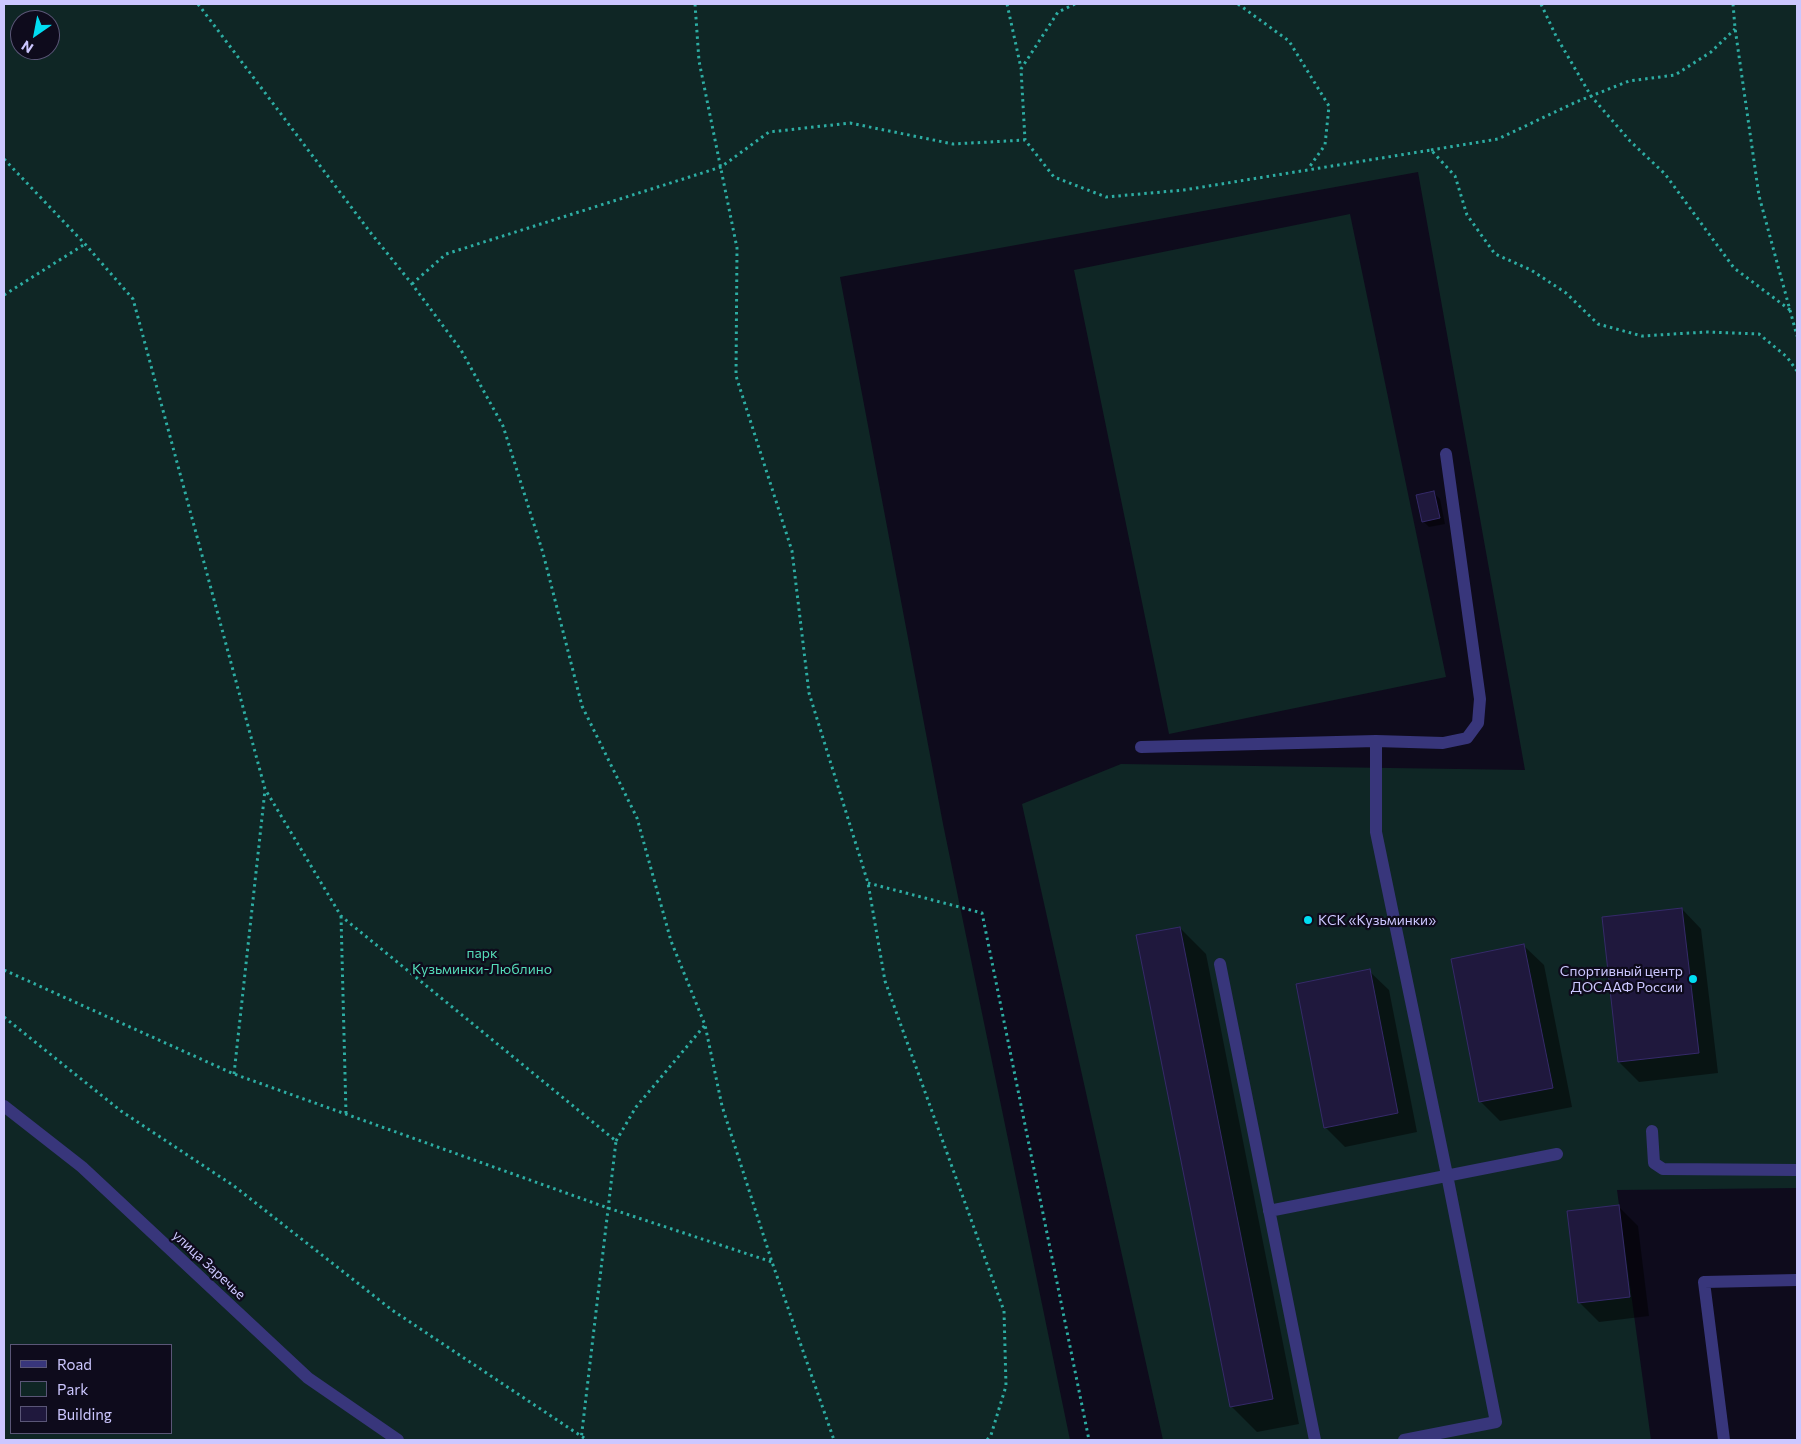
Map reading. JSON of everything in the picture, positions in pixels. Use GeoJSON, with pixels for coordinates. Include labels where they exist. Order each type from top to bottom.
{"type":"FeatureCollection","features":[{"type":"Feature","properties":{"kind":"street"},"geometry":{"type":"LineString","coordinates":[[1140,748],[1376,741],[1443,743],[1467,738],[1478,723],[1480,700],[1446,454]]}},
{"type":"Feature","properties":{"kind":"street"},"geometry":{"type":"LineString","coordinates":[[1376,741],[1376,832],[1496,1422],[1404,1440]]}},
{"type":"Feature","properties":{"kind":"street"},"geometry":{"type":"LineString","coordinates":[[1220,964],[1315,1440]]}},
{"type":"Feature","properties":{"kind":"street","name":"улица Заречье"},"geometry":{"type":"LineString","coordinates":[[4,1106],[82,1167],[308,1378],[398,1440]]}},
{"type":"Feature","properties":{"kind":"street"},"geometry":{"type":"LineString","coordinates":[[1652,1131],[1654,1162],[1663,1169],[1797,1170]]}},
{"type":"Feature","properties":{"kind":"street"},"geometry":{"type":"LineString","coordinates":[[1269,1210],[1557,1154]]}},
{"type":"Feature","properties":{"kind":"street"},"geometry":{"type":"LineString","coordinates":[[1724,1440],[1704,1282],[1797,1280]]}},
{"type":"Feature","properties":{"kind":"path"},"geometry":{"type":"LineString","coordinates":[[198,4],[370,232],[412,284],[460,350],[503,426],[543,553],[582,706],[637,818],[671,941],[705,1025],[722,1106],[772,1262],[834,1440]]}},
{"type":"Feature","properties":{"kind":"path"},"geometry":{"type":"LineString","coordinates":[[695,4],[699,61],[737,248],[736,376],[792,551],[810,693],[868,883],[885,982],[1004,1311],[1006,1386],[991,1435],[987,1440]]}},
{"type":"Feature","properties":{"kind":"path"},"geometry":{"type":"LineString","coordinates":[[1007,4],[1021,69],[1025,140],[1054,177],[1106,197],[1184,190],[1498,140],[1591,96],[1629,81],[1675,75],[1711,52],[1735,28]]}},
{"type":"Feature","properties":{"kind":"path"},"geometry":{"type":"LineString","coordinates":[[1021,69],[1058,12],[1075,4]]}},
{"type":"Feature","properties":{"kind":"path"},"geometry":{"type":"LineString","coordinates":[[1238,4],[1289,41],[1329,106],[1325,144],[1307,170]]}},
{"type":"Feature","properties":{"kind":"path"},"geometry":{"type":"LineString","coordinates":[[1541,4],[1556,36],[1591,96],[1630,141],[1664,174],[1734,268],[1790,310]]}},
{"type":"Feature","properties":{"kind":"path"},"geometry":{"type":"LineString","coordinates":[[1733,4],[1758,196],[1797,336]]}},
{"type":"Feature","properties":{"kind":"path"},"geometry":{"type":"LineString","coordinates":[[412,284],[446,254],[721,167],[769,132],[850,123],[953,144],[1025,140]]}},
{"type":"Feature","properties":{"kind":"path"},"geometry":{"type":"LineString","coordinates":[[1431,150],[1455,176],[1467,214],[1495,254],[1531,270],[1566,293],[1598,324],[1642,336],[1706,332],[1759,334],[1787,357],[1797,371]]}},
{"type":"Feature","properties":{"kind":"path"},"geometry":{"type":"LineString","coordinates":[[4,159],[133,299],[265,789],[341,916],[616,1141]]}},
{"type":"Feature","properties":{"kind":"path"},"geometry":{"type":"LineString","coordinates":[[4,294],[84,244]]}},
{"type":"Feature","properties":{"kind":"path"},"geometry":{"type":"LineString","coordinates":[[234,1074],[265,789]]}},
{"type":"Feature","properties":{"kind":"path"},"geometry":{"type":"LineString","coordinates":[[868,883],[982,913],[1089,1440]]}},
{"type":"Feature","properties":{"kind":"path"},"geometry":{"type":"LineString","coordinates":[[341,916],[346,1114]]}},
{"type":"Feature","properties":{"kind":"path"},"geometry":{"type":"LineString","coordinates":[[4,970],[234,1074],[608,1208],[772,1262]]}},
{"type":"Feature","properties":{"kind":"path"},"geometry":{"type":"LineString","coordinates":[[4,1016],[121,1111],[234,1186],[392,1310],[581,1438],[588,1440]]}},
{"type":"Feature","properties":{"kind":"path"},"geometry":{"type":"LineString","coordinates":[[581,1438],[616,1141],[636,1107],[705,1025]]}},
{"type":"Feature","properties":{"kind":"green space","name":"парк Кузьминки-Люблино"},"geometry":{"type":"Polygon","coordinates":[[[4,4],[1797,4],[1797,1188],[1617,1190],[1651,1440],[1163,1440],[1022,804],[1121,764],[1525,770],[1418,172],[840,277],[943,824],[1070,1440],[4,1440],[4,4]]]}},
{"type":"Feature","properties":{"kind":"green space"},"geometry":{"type":"Polygon","coordinates":[[[1350,214],[1446,677],[1169,734],[1074,270],[1350,214]]]}},
{"type":"Feature","properties":{"kind":"building"},"geometry":{"type":"Polygon","coordinates":[[[1434,491],[1440,518],[1422,522],[1416,495],[1434,491]]]}},
{"type":"Feature","properties":{"kind":"building"},"geometry":{"type":"Polygon","coordinates":[[[1682,908],[1699,1053],[1618,1062],[1602,917],[1682,908]]]}},
{"type":"Feature","properties":{"kind":"building"},"geometry":{"type":"Polygon","coordinates":[[[1180,927],[1273,1399],[1230,1407],[1136,935],[1180,927]]]}},
{"type":"Feature","properties":{"kind":"building"},"geometry":{"type":"Polygon","coordinates":[[[1524,944],[1553,1088],[1479,1102],[1451,959],[1524,944]]]}},
{"type":"Feature","properties":{"kind":"building"},"geometry":{"type":"Polygon","coordinates":[[[1370,969],[1398,1113],[1324,1128],[1296,984],[1370,969]]]}},
{"type":"Feature","properties":{"kind":"building"},"geometry":{"type":"Polygon","coordinates":[[[1619,1205],[1630,1297],[1578,1303],[1567,1211],[1619,1205]]]}},
{"type":"Feature","properties":{"kind":"place","name":"КСК «Кузьминки»"},"geometry":{"type":"Point","coordinates":[1308,920]}},
{"type":"Feature","properties":{"kind":"place","name":"Спортивный центр ДОСААФ России"},"geometry":{"type":"Point","coordinates":[1693,979]}}]}
